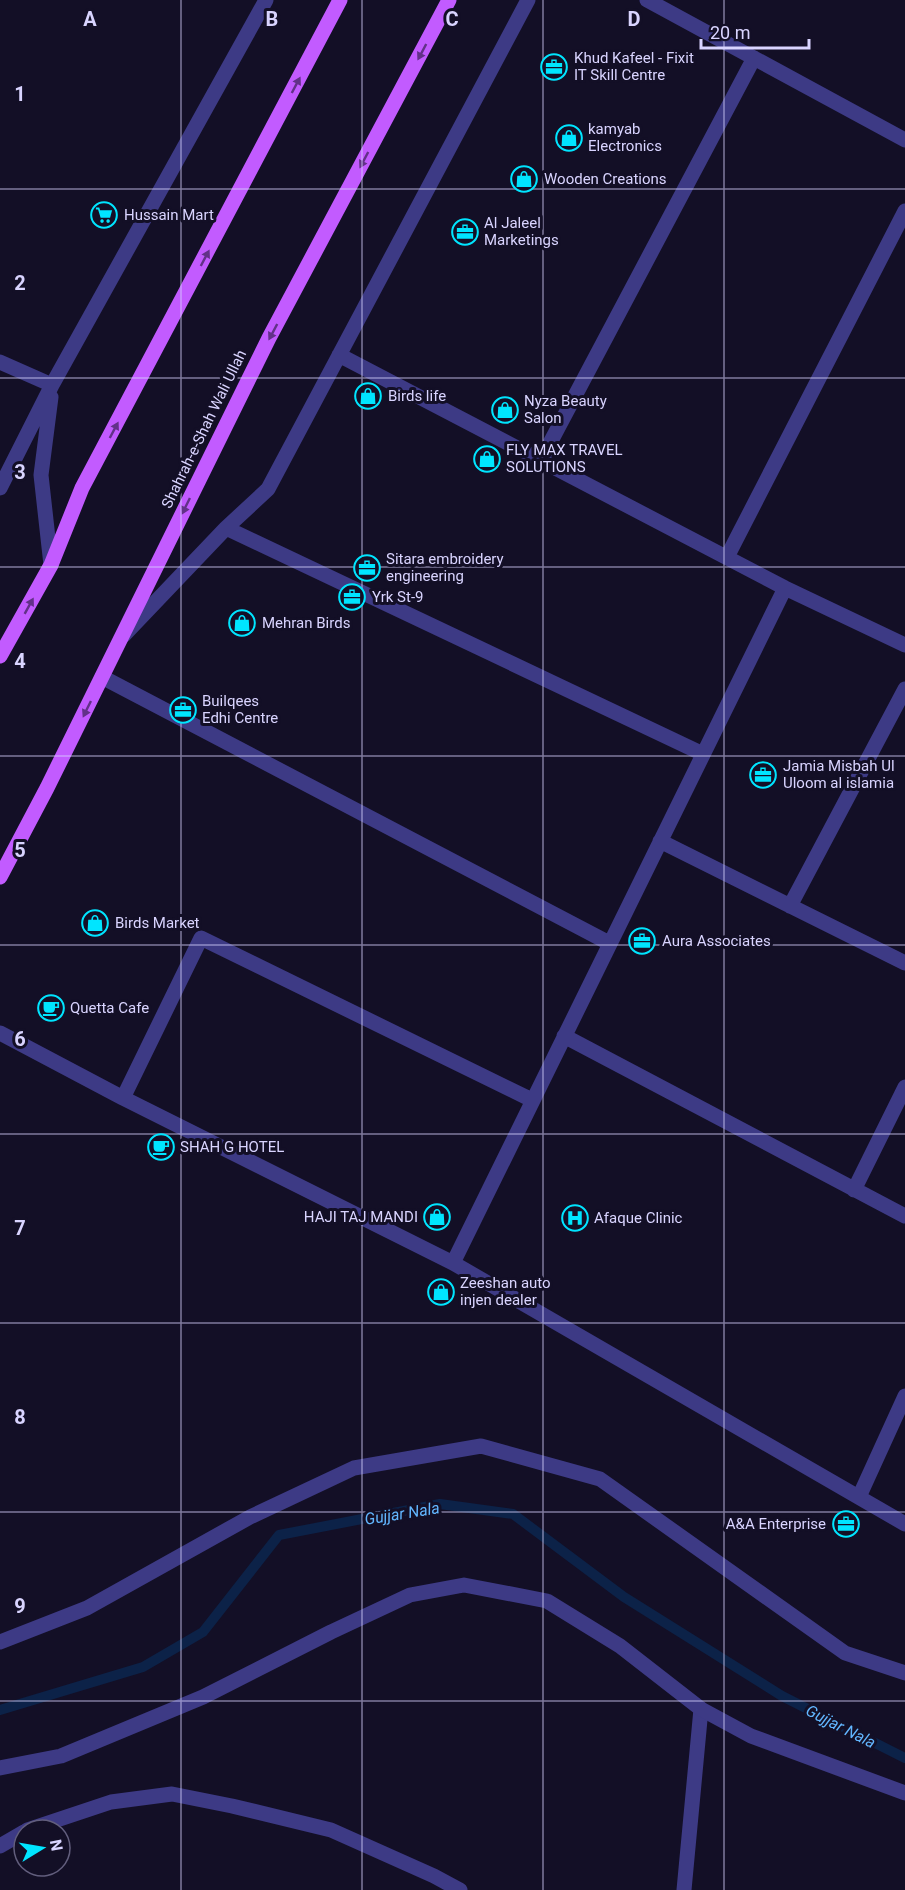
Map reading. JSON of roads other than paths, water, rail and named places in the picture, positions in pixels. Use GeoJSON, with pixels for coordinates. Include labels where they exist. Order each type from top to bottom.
{"type":"FeatureCollection","features":[{"type":"Feature","properties":{"kind":"main road"},"geometry":{"type":"LineString","coordinates":[[0,656],[51,566],[82,488],[340,0]]}},
{"type":"Feature","properties":{"kind":"main road","name":"Shahrah-e-Shah Wali Ullah"},"geometry":{"type":"LineString","coordinates":[[0,877],[5,855],[47,788],[269,338],[449,0]]}},
{"type":"Feature","properties":{"kind":"street"},"geometry":{"type":"LineString","coordinates":[[0,488],[52,386],[266,0]]}},
{"type":"Feature","properties":{"kind":"street"},"geometry":{"type":"LineString","coordinates":[[122,638],[226,528],[268,489],[528,0]]}},
{"type":"Feature","properties":{"kind":"street"},"geometry":{"type":"LineString","coordinates":[[647,0],[905,140]]}},
{"type":"Feature","properties":{"kind":"street"},"geometry":{"type":"LineString","coordinates":[[541,460],[754,58]]}},
{"type":"Feature","properties":{"kind":"street"},"geometry":{"type":"LineString","coordinates":[[727,557],[905,211]]}},
{"type":"Feature","properties":{"kind":"street"},"geometry":{"type":"LineString","coordinates":[[339,355],[784,588],[905,645]]}},
{"type":"Feature","properties":{"kind":"street"},"geometry":{"type":"LineString","coordinates":[[0,362],[52,386]]}},
{"type":"Feature","properties":{"kind":"street"},"geometry":{"type":"LineString","coordinates":[[51,566],[41,475],[52,386]]}},
{"type":"Feature","properties":{"kind":"street"},"geometry":{"type":"LineString","coordinates":[[226,528],[703,753]]}},
{"type":"Feature","properties":{"kind":"street"},"geometry":{"type":"LineString","coordinates":[[453,1263],[784,588]]}},
{"type":"Feature","properties":{"kind":"street"},"geometry":{"type":"LineString","coordinates":[[102,677],[609,943]]}},
{"type":"Feature","properties":{"kind":"street"},"geometry":{"type":"LineString","coordinates":[[790,906],[905,689]]}},
{"type":"Feature","properties":{"kind":"street"},"geometry":{"type":"LineString","coordinates":[[660,841],[905,963]]}},
{"type":"Feature","properties":{"kind":"street"},"geometry":{"type":"LineString","coordinates":[[123,1098],[201,938],[532,1100]]}},
{"type":"Feature","properties":{"kind":"street"},"geometry":{"type":"LineString","coordinates":[[0,1033],[123,1098],[453,1263],[905,1524]]}},
{"type":"Feature","properties":{"kind":"street"},"geometry":{"type":"LineString","coordinates":[[564,1036],[905,1216]]}},
{"type":"Feature","properties":{"kind":"street"},"geometry":{"type":"LineString","coordinates":[[854,1190],[905,1087]]}},
{"type":"Feature","properties":{"kind":"street"},"geometry":{"type":"LineString","coordinates":[[859,1497],[905,1396]]}},
{"type":"Feature","properties":{"kind":"street"},"geometry":{"type":"LineString","coordinates":[[0,1642],[87,1608],[250,1517],[354,1468],[481,1446],[600,1479],[845,1653],[905,1673]]}},
{"type":"Feature","properties":{"kind":"street"},"geometry":{"type":"LineString","coordinates":[[0,1768],[61,1756],[202,1698],[331,1632],[410,1595],[464,1585],[547,1601],[620,1646],[701,1709],[751,1736],[905,1793]]}},
{"type":"Feature","properties":{"kind":"street"},"geometry":{"type":"LineString","coordinates":[[684,1890],[701,1709]]}},
{"type":"Feature","properties":{"kind":"street"},"geometry":{"type":"LineString","coordinates":[[64,1818],[111,1802],[172,1794],[331,1830],[460,1890]]}},
{"type":"Feature","properties":{"kind":"waterway","name":"Gujjar Nala"},"geometry":{"type":"LineString","coordinates":[[0,1710],[143,1667],[203,1632],[279,1535],[440,1504],[513,1514],[624,1597],[782,1696],[905,1758]]}},
{"type":"Feature","properties":{"kind":"place","name":"Khud Kafeel - Fixit IT Skill Centre"},"geometry":{"type":"Point","coordinates":[554,67]}},
{"type":"Feature","properties":{"kind":"place","name":"kamyab Electronics"},"geometry":{"type":"Point","coordinates":[569,138]}},
{"type":"Feature","properties":{"kind":"place","name":"Wooden Creations"},"geometry":{"type":"Point","coordinates":[524,179]}},
{"type":"Feature","properties":{"kind":"place","name":"Hussain Mart"},"geometry":{"type":"Point","coordinates":[104,215]}},
{"type":"Feature","properties":{"kind":"place","name":"Al Jaleel Marketings"},"geometry":{"type":"Point","coordinates":[465,232]}},
{"type":"Feature","properties":{"kind":"place","name":"Birds life"},"geometry":{"type":"Point","coordinates":[368,396]}},
{"type":"Feature","properties":{"kind":"place","name":"Nyza Beauty Salon"},"geometry":{"type":"Point","coordinates":[505,410]}},
{"type":"Feature","properties":{"kind":"place","name":"FLY MAX TRAVEL SOLUTIONS"},"geometry":{"type":"Point","coordinates":[487,459]}},
{"type":"Feature","properties":{"kind":"place","name":"Sitara embroidery engineering"},"geometry":{"type":"Point","coordinates":[367,568]}},
{"type":"Feature","properties":{"kind":"place","name":"Yrk St-9"},"geometry":{"type":"Point","coordinates":[352,597]}},
{"type":"Feature","properties":{"kind":"place","name":"Mehran Birds"},"geometry":{"type":"Point","coordinates":[242,623]}},
{"type":"Feature","properties":{"kind":"place","name":"Builqees Edhi Centre"},"geometry":{"type":"Point","coordinates":[183,710]}},
{"type":"Feature","properties":{"kind":"place","name":"Jamia Misbah Ul Uloom al islamia"},"geometry":{"type":"Point","coordinates":[763,775]}},
{"type":"Feature","properties":{"kind":"place","name":"Birds Market"},"geometry":{"type":"Point","coordinates":[95,923]}},
{"type":"Feature","properties":{"kind":"place","name":"Aura Associates"},"geometry":{"type":"Point","coordinates":[642,941]}},
{"type":"Feature","properties":{"kind":"place","name":"Quetta Cafe"},"geometry":{"type":"Point","coordinates":[51,1008]}},
{"type":"Feature","properties":{"kind":"place","name":"SHAH G HOTEL"},"geometry":{"type":"Point","coordinates":[161,1147]}},
{"type":"Feature","properties":{"kind":"place","name":"HAJI TAJ MANDI"},"geometry":{"type":"Point","coordinates":[437,1217]}},
{"type":"Feature","properties":{"kind":"place","name":"Afaque Clinic"},"geometry":{"type":"Point","coordinates":[575,1218]}},
{"type":"Feature","properties":{"kind":"place","name":"Zeeshan auto injen dealer"},"geometry":{"type":"Point","coordinates":[441,1292]}},
{"type":"Feature","properties":{"kind":"place","name":"A&A Enterprise"},"geometry":{"type":"Point","coordinates":[846,1524]}}]}
